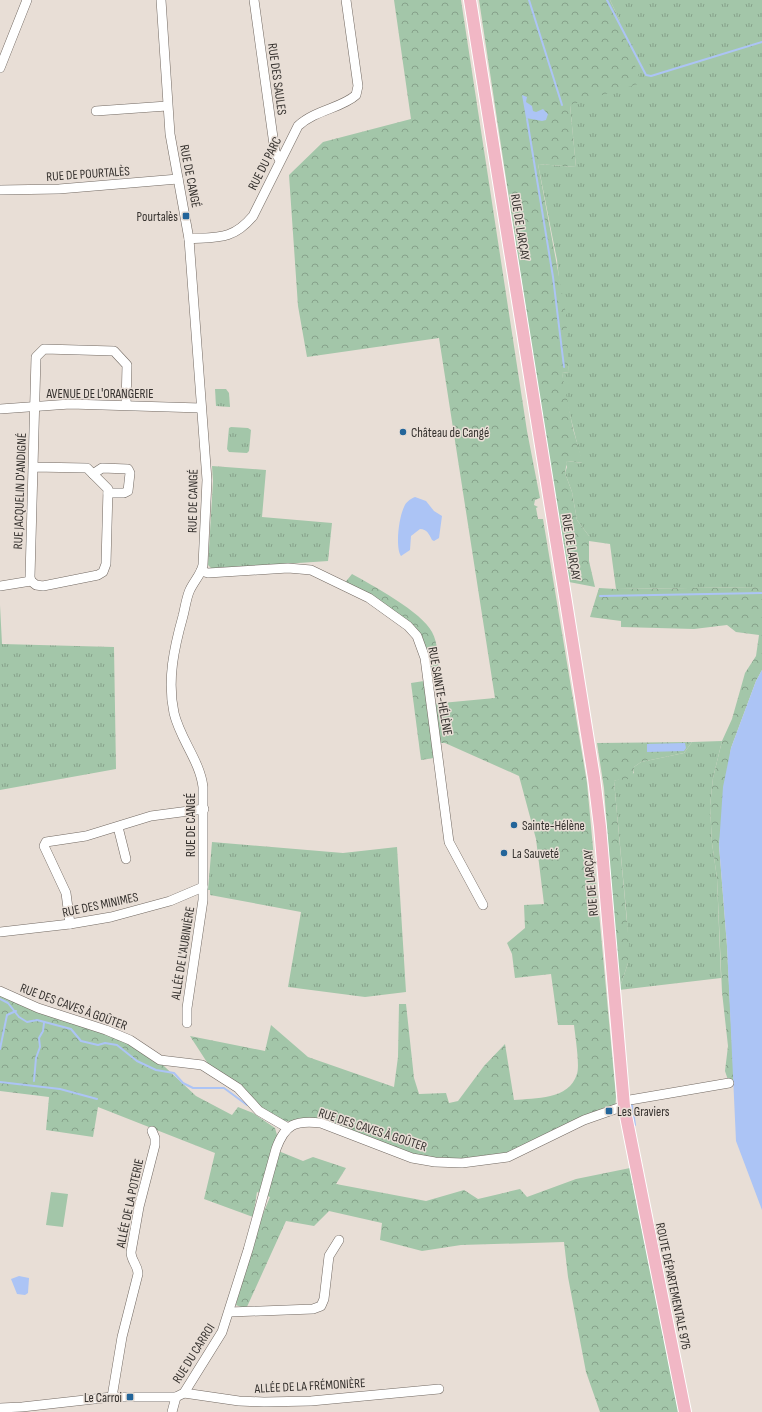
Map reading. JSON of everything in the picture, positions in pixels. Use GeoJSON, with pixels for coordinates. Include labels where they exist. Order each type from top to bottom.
{"type":"FeatureCollection","features":[{"type":"Feature","properties":{"kind":"main road","name":"RUE DE LARÇAY"},"geometry":{"type":"LineString","coordinates":[[470,0],[594,778],[624,1104],[635,1167]]}},
{"type":"Feature","properties":{"kind":"main road","name":"ROUTE DÉPARTEMENTALE 976"},"geometry":{"type":"LineString","coordinates":[[635,1167],[686,1412]]}},
{"type":"Feature","properties":{"kind":"street"},"geometry":{"type":"LineString","coordinates":[[0,68],[27,0]]}},
{"type":"Feature","properties":{"kind":"street","name":"RUE DE CANGÉ"},"geometry":{"type":"LineString","coordinates":[[161,0],[170,140],[189,239],[207,480],[201,571],[188,593],[175,642],[172,679],[172,700],[181,735],[201,775],[204,810],[203,888]]}},
{"type":"Feature","properties":{"kind":"street","name":"RUE DES SAULES"},"geometry":{"type":"LineString","coordinates":[[254,0],[275,152],[280,160]]}},
{"type":"Feature","properties":{"kind":"street","name":"RUE DU PARC"},"geometry":{"type":"LineString","coordinates":[[189,239],[233,234],[243,227],[253,216],[298,126],[304,121],[353,98],[356,95],[358,86],[346,0]]}},
{"type":"Feature","properties":{"kind":"street"},"geometry":{"type":"LineString","coordinates":[[96,110],[167,106]]}},
{"type":"Feature","properties":{"kind":"street","name":"RUE DE POURTALÈS"},"geometry":{"type":"LineString","coordinates":[[0,190],[59,189],[178,179]]}},
{"type":"Feature","properties":{"kind":"street","name":"RUE JACQUELIN D'ANDIGNÉ"},"geometry":{"type":"LineString","coordinates":[[30,579],[35,358],[44,349],[116,353],[127,365],[126,406]]}},
{"type":"Feature","properties":{"kind":"street","name":"AVENUE DE L'ORANGERIE"},"geometry":{"type":"LineString","coordinates":[[0,409],[70,404],[201,408]]}},
{"type":"Feature","properties":{"kind":"street"},"geometry":{"type":"LineString","coordinates":[[0,586],[30,579],[36,585],[43,586],[94,576],[103,572],[106,564],[108,493],[106,487],[87,468],[33,467]]}},
{"type":"Feature","properties":{"kind":"street"},"geometry":{"type":"LineString","coordinates":[[93,474],[102,468],[128,470],[130,473],[128,491],[124,493],[108,493]]}},
{"type":"Feature","properties":{"kind":"street","name":"RUE SAINTE-HÉLÈNE"},"geometry":{"type":"LineString","coordinates":[[201,571],[208,573],[288,568],[311,570],[369,598],[413,630],[420,641],[425,658],[449,842],[483,905]]}},
{"type":"Feature","properties":{"kind":"street"},"geometry":{"type":"LineString","coordinates":[[70,924],[66,893],[44,846],[46,842],[86,836],[151,816],[204,810]]}},
{"type":"Feature","properties":{"kind":"street"},"geometry":{"type":"LineString","coordinates":[[118,827],[126,859]]}},
{"type":"Feature","properties":{"kind":"street","name":"RUE DES MINIMES"},"geometry":{"type":"LineString","coordinates":[[0,932],[70,924],[111,917],[162,904],[203,888]]}},
{"type":"Feature","properties":{"kind":"street","name":"ALLÉE DE L'AUBINIÈRE"},"geometry":{"type":"LineString","coordinates":[[187,1023],[187,1008],[202,911],[203,888]]}},
{"type":"Feature","properties":{"kind":"street","name":"RUE DES CAVES À GOÛTER"},"geometry":{"type":"LineString","coordinates":[[0,991],[38,1008],[106,1030],[130,1040],[160,1060],[202,1065],[238,1088],[259,1111],[288,1128],[301,1122],[321,1124],[412,1158],[447,1163],[481,1161],[508,1157],[584,1120],[624,1104],[729,1083]]}},
{"type":"Feature","properties":{"kind":"street","name":"RUE DU CARROI"},"geometry":{"type":"LineString","coordinates":[[0,1408],[52,1408],[112,1397],[180,1395],[222,1332],[230,1312],[276,1149],[283,1133],[288,1128]]}},
{"type":"Feature","properties":{"kind":"street","name":"ALLÉE DE LA POTERIE"},"geometry":{"type":"LineString","coordinates":[[112,1397],[122,1337],[138,1274],[138,1267],[132,1258],[131,1252],[139,1207],[155,1145],[155,1138],[152,1131]]}},
{"type":"Feature","properties":{"kind":"street"},"geometry":{"type":"LineString","coordinates":[[230,1312],[313,1309],[321,1306],[324,1299],[329,1256],[339,1240]]}},
{"type":"Feature","properties":{"kind":"street","name":"ALLÉE DE LA FRÉMONIÈRE"},"geometry":{"type":"LineString","coordinates":[[180,1395],[239,1401],[311,1401],[439,1389]]}},
{"type":"Feature","properties":{"kind":"street"},"geometry":{"type":"LineString","coordinates":[[172,1412],[180,1395]]}},
{"type":"Feature","properties":{"kind":"green space"},"geometry":{"type":"Polygon","coordinates":[[[394,0],[461,0],[527,431],[540,498],[535,500],[534,505],[538,507],[536,508],[538,519],[543,519],[587,783],[616,1097],[615,1109],[508,1157],[435,1162],[314,1122],[274,1121],[212,1070],[190,1036],[265,1051],[271,1025],[308,1057],[394,1087],[398,1057],[399,1004],[406,1004],[414,1078],[419,1094],[446,1093],[449,1103],[458,1101],[484,1066],[505,1044],[514,1100],[541,1098],[559,1093],[567,1089],[573,1082],[578,1070],[574,1025],[558,1025],[551,974],[515,978],[512,954],[507,943],[525,928],[524,905],[544,904],[536,839],[519,776],[445,743],[437,743],[431,704],[495,698],[439,338],[307,357],[298,306],[289,175],[323,142],[411,119],[394,0]]]}},
{"type":"Feature","properties":{"kind":"green space"},"geometry":{"type":"Polygon","coordinates":[[[479,0],[610,0],[620,21],[641,83],[570,105],[576,167],[538,164],[566,314],[569,372],[562,373],[573,429],[583,463],[567,461],[565,473],[572,492],[577,520],[589,536],[589,561],[595,587],[569,582],[550,469],[479,0]]]}},
{"type":"Feature","properties":{"kind":"green space"},"geometry":{"type":"Polygon","coordinates":[[[610,0],[762,0],[762,587],[616,589],[610,544],[589,541],[589,536],[577,520],[572,492],[565,473],[567,461],[582,463],[565,395],[562,373],[569,372],[557,260],[538,164],[576,167],[570,105],[620,21],[610,0]]]}},
{"type":"Feature","properties":{"kind":"green space"},"geometry":{"type":"Polygon","coordinates":[[[215,389],[226,389],[229,393],[230,407],[216,406],[215,389]]]}},
{"type":"Feature","properties":{"kind":"green space"},"geometry":{"type":"Polygon","coordinates":[[[229,428],[248,428],[251,430],[249,451],[247,453],[229,452],[227,449],[229,428]]]}},
{"type":"Feature","properties":{"kind":"green space"},"geometry":{"type":"Polygon","coordinates":[[[212,466],[266,470],[262,517],[332,523],[328,561],[212,569],[208,565],[213,481],[212,466]]]}},
{"type":"Feature","properties":{"kind":"green space"},"geometry":{"type":"Polygon","coordinates":[[[352,574],[408,608],[427,624],[435,641],[439,669],[427,671],[413,631],[343,585],[352,574]]]}},
{"type":"Feature","properties":{"kind":"green space"},"geometry":{"type":"Polygon","coordinates":[[[762,587],[762,670],[756,681],[731,748],[719,845],[727,946],[734,1083],[729,1083],[725,1071],[728,1046],[722,992],[717,878],[712,843],[710,806],[713,778],[722,741],[732,719],[745,673],[756,656],[759,635],[736,632],[727,625],[694,629],[621,627],[621,621],[590,617],[599,588],[762,587]]]}},
{"type":"Feature","properties":{"kind":"green space"},"geometry":{"type":"Polygon","coordinates":[[[0,605],[2,644],[114,647],[116,769],[0,790],[0,605]]]}},
{"type":"Feature","properties":{"kind":"green space"},"geometry":{"type":"Polygon","coordinates":[[[424,681],[434,758],[421,760],[411,683],[424,681]]]}},
{"type":"Feature","properties":{"kind":"green space"},"geometry":{"type":"Polygon","coordinates":[[[722,741],[713,778],[710,806],[712,843],[717,878],[721,978],[619,990],[628,963],[627,920],[614,781],[634,773],[634,767],[641,762],[684,753],[692,742],[722,741]]]}},
{"type":"Feature","properties":{"kind":"green space"},"geometry":{"type":"Polygon","coordinates":[[[692,742],[684,753],[641,762],[634,767],[633,774],[629,779],[624,781],[621,779],[614,781],[629,944],[628,963],[619,990],[604,788],[597,743],[692,742]]]}},
{"type":"Feature","properties":{"kind":"green space"},"geometry":{"type":"Polygon","coordinates":[[[212,842],[343,853],[397,847],[406,992],[365,997],[288,987],[301,912],[210,895],[210,890],[208,890],[212,842]]]}},
{"type":"Feature","properties":{"kind":"green space"},"geometry":{"type":"Polygon","coordinates":[[[0,991],[97,1026],[150,1053],[196,1096],[232,1115],[238,1107],[253,1113],[275,1128],[279,1142],[276,1150],[303,1161],[313,1157],[346,1168],[336,1184],[426,1201],[464,1190],[478,1199],[520,1189],[527,1197],[576,1179],[635,1167],[685,1412],[600,1412],[586,1372],[568,1277],[564,1242],[461,1245],[422,1251],[380,1240],[382,1223],[329,1211],[314,1226],[286,1221],[246,1309],[236,1305],[248,1250],[270,1197],[257,1192],[253,1217],[204,1199],[215,1153],[98,1107],[93,1137],[46,1130],[49,1097],[0,1091],[0,991]]]}},
{"type":"Feature","properties":{"kind":"green space"},"geometry":{"type":"Polygon","coordinates":[[[51,1192],[68,1194],[63,1227],[46,1225],[51,1192]]]}},
{"type":"Feature","properties":{"kind":"water"},"geometry":{"type":"Polygon","coordinates":[[[522,95],[527,97],[526,102],[532,106],[533,111],[536,112],[543,109],[548,114],[546,120],[542,121],[526,118],[522,95]]]}},
{"type":"Feature","properties":{"kind":"water"},"geometry":{"type":"Polygon","coordinates":[[[415,497],[426,501],[434,511],[442,516],[439,538],[434,541],[426,531],[420,529],[411,536],[410,550],[401,556],[398,546],[398,532],[402,512],[406,504],[415,497]]]}},
{"type":"Feature","properties":{"kind":"water"},"geometry":{"type":"Polygon","coordinates":[[[762,670],[762,1210],[736,1141],[727,946],[719,845],[723,787],[731,748],[756,681],[762,670]]]}},
{"type":"Feature","properties":{"kind":"water"},"geometry":{"type":"Polygon","coordinates":[[[685,743],[686,748],[684,751],[647,752],[647,744],[685,743]]]}},
{"type":"Feature","properties":{"kind":"water"},"geometry":{"type":"Polygon","coordinates":[[[19,1276],[29,1278],[28,1293],[25,1295],[17,1294],[11,1279],[19,1276]]]}},
{"type":"Feature","properties":{"kind":"waterway"},"geometry":{"type":"LineString","coordinates":[[529,0],[562,105]]}},
{"type":"Feature","properties":{"kind":"waterway"},"geometry":{"type":"LineString","coordinates":[[607,0],[646,75],[651,76],[762,42]]}},
{"type":"Feature","properties":{"kind":"waterway"},"geometry":{"type":"LineString","coordinates":[[527,119],[553,277],[564,367]]}},
{"type":"Feature","properties":{"kind":"waterway"},"geometry":{"type":"LineString","coordinates":[[600,596],[762,593]]}},
{"type":"Feature","properties":{"kind":"waterway"},"geometry":{"type":"LineString","coordinates":[[0,999],[8,1003],[19,1017],[27,1022],[37,1020],[71,1029],[81,1041],[98,1045],[105,1043],[117,1045],[137,1061],[156,1070],[174,1073],[183,1083],[193,1088],[224,1088],[247,1105]]}},
{"type":"Feature","properties":{"kind":"waterway"},"geometry":{"type":"LineString","coordinates":[[0,1049],[7,1015],[16,1011]]}},
{"type":"Feature","properties":{"kind":"waterway"},"geometry":{"type":"LineString","coordinates":[[34,1081],[36,1058],[40,1047],[39,1038],[43,1031],[44,1023]]}},
{"type":"Feature","properties":{"kind":"waterway"},"geometry":{"type":"LineString","coordinates":[[0,1082],[60,1089],[97,1099]]}},
{"type":"Feature","properties":{"kind":"waterway"},"geometry":{"type":"LineString","coordinates":[[632,1105],[635,1125]]}},
{"type":"Feature","properties":{"kind":"place","name":"Pourtalès"},"geometry":{"type":"Point","coordinates":[186,216]}},
{"type":"Feature","properties":{"kind":"place","name":"Château de Cangé"},"geometry":{"type":"Point","coordinates":[403,432]}},
{"type":"Feature","properties":{"kind":"place","name":"Sainte-Hélène"},"geometry":{"type":"Point","coordinates":[514,825]}},
{"type":"Feature","properties":{"kind":"place","name":"La Sauveté"},"geometry":{"type":"Point","coordinates":[504,853]}},
{"type":"Feature","properties":{"kind":"place","name":"Les Graviers"},"geometry":{"type":"Point","coordinates":[609,1111]}},
{"type":"Feature","properties":{"kind":"place","name":"Le Carroi"},"geometry":{"type":"Point","coordinates":[130,1397]}}]}
